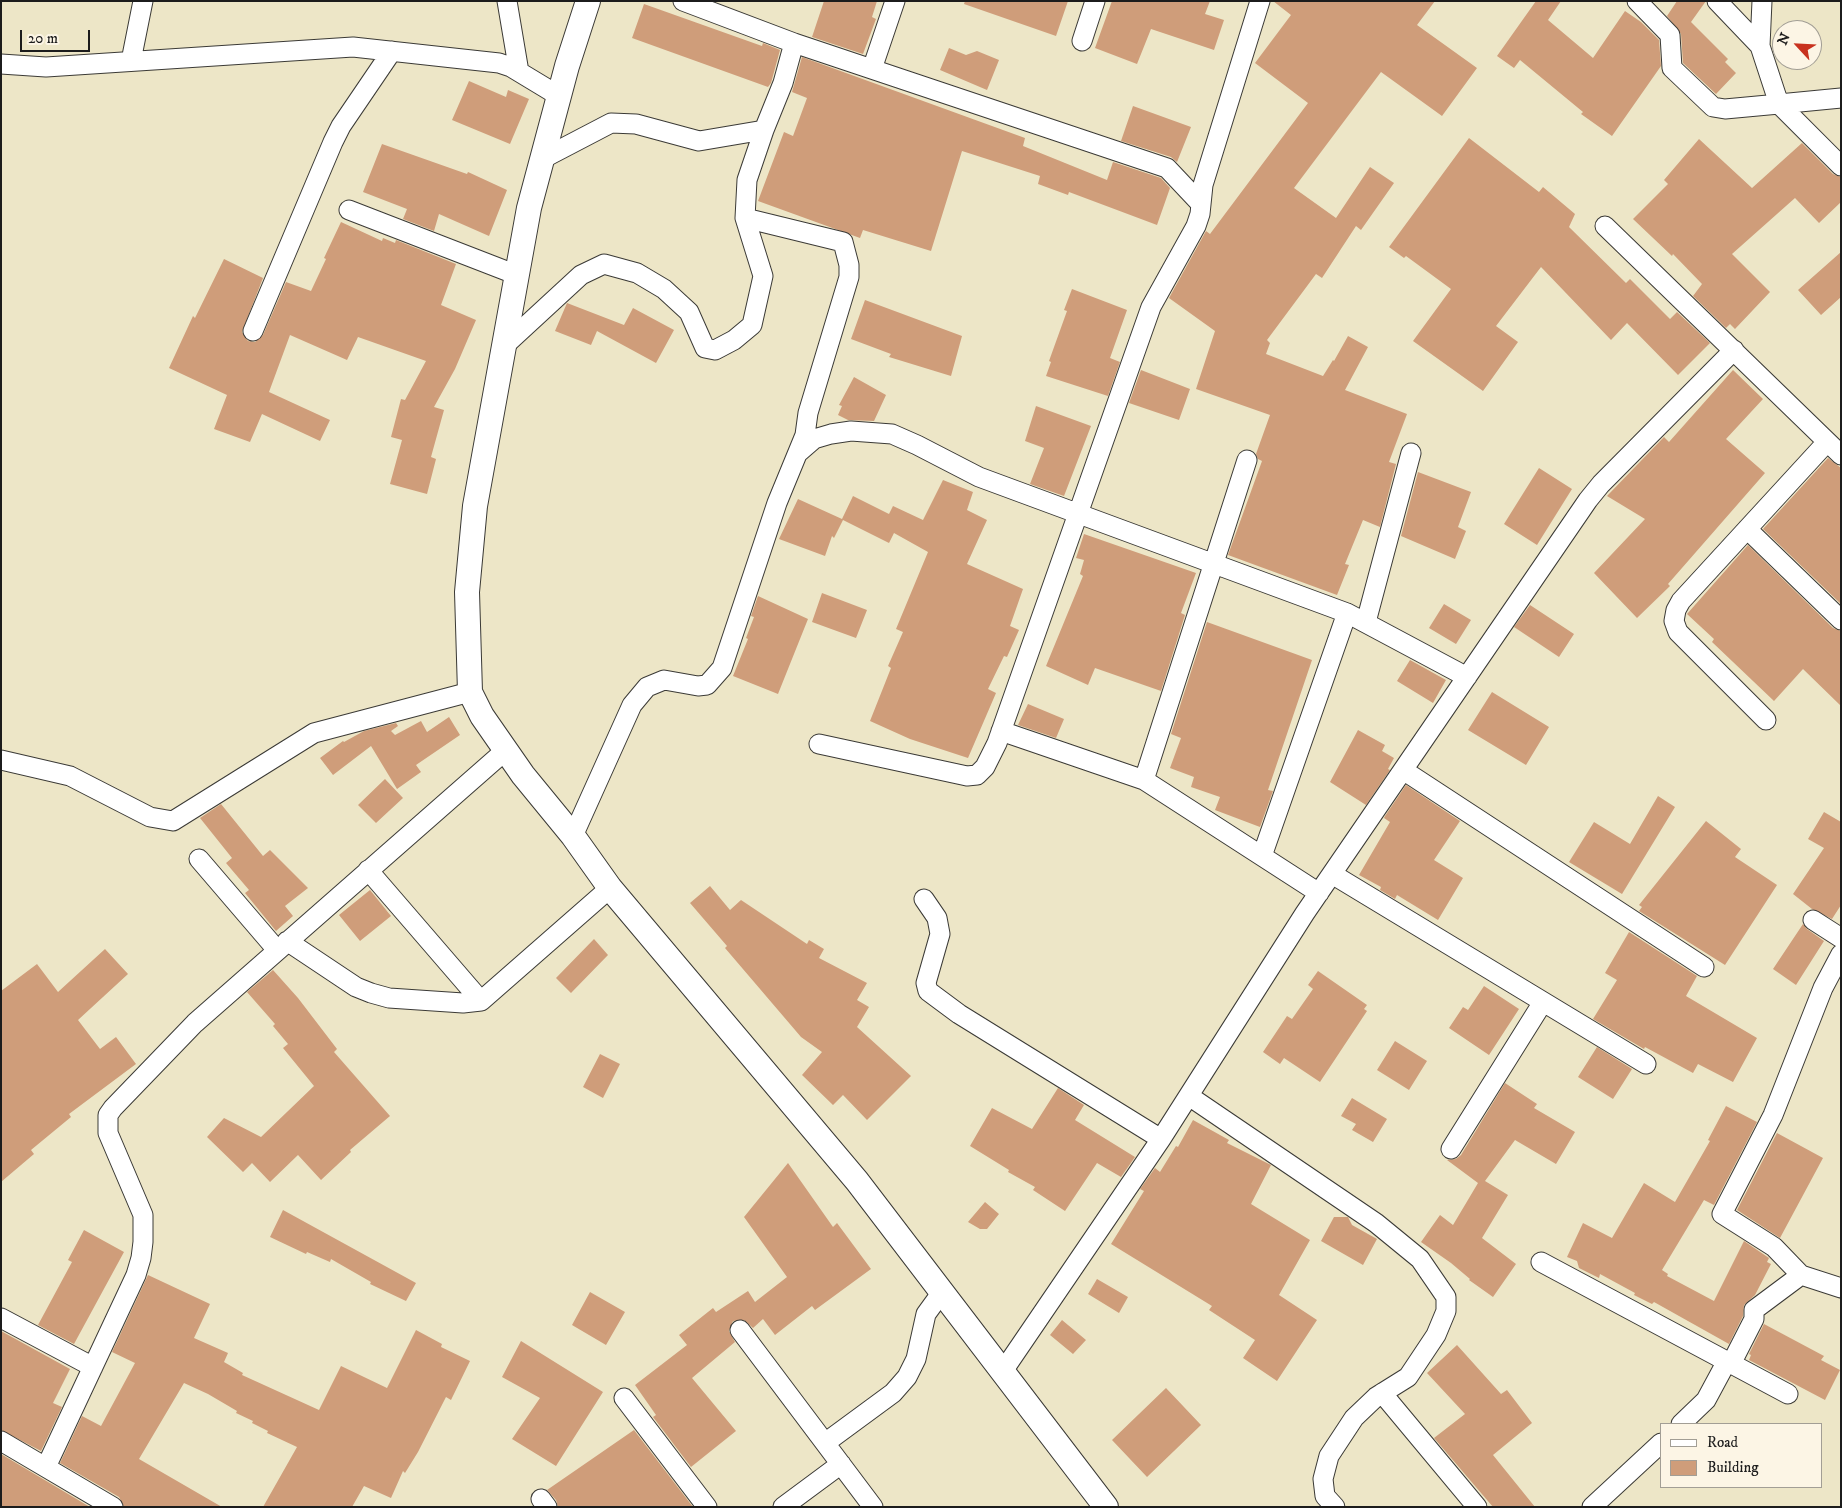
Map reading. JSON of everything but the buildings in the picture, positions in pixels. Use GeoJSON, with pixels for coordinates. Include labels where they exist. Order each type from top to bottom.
{"type":"FeatureCollection","features":[{"type":"Feature","properties":{"kind":"street"},"geometry":{"type":"LineString","coordinates":[[131,61],[143,1]]}},
{"type":"Feature","properties":{"kind":"street"},"geometry":{"type":"LineString","coordinates":[[507,1],[519,72]]}},
{"type":"Feature","properties":{"kind":"street"},"geometry":{"type":"LineString","coordinates":[[588,1],[559,96],[529,208],[475,506],[468,582],[470,692],[482,716],[506,750],[610,888],[857,1181],[1106,1507]]}},
{"type":"Feature","properties":{"kind":"street"},"geometry":{"type":"LineString","coordinates":[[683,1],[794,43],[1167,168],[1200,203]]}},
{"type":"Feature","properties":{"kind":"street"},"geometry":{"type":"LineString","coordinates":[[872,69],[894,1]]}},
{"type":"Feature","properties":{"kind":"street"},"geometry":{"type":"LineString","coordinates":[[1082,41],[1095,1]]}},
{"type":"Feature","properties":{"kind":"street"},"geometry":{"type":"LineString","coordinates":[[819,744],[967,776],[977,775],[986,767],[1151,307],[1196,226],[1200,214],[1203,185],[1260,1]]}},
{"type":"Feature","properties":{"kind":"street"},"geometry":{"type":"LineString","coordinates":[[1637,1],[1670,35],[1672,68],[1713,107],[1725,109],[1841,98]]}},
{"type":"Feature","properties":{"kind":"street"},"geometry":{"type":"LineString","coordinates":[[1717,1],[1760,46]]}},
{"type":"Feature","properties":{"kind":"street"},"geometry":{"type":"LineString","coordinates":[[1762,1],[1760,46],[1779,104],[1841,166]]}},
{"type":"Feature","properties":{"kind":"street"},"geometry":{"type":"LineString","coordinates":[[504,346],[581,275],[604,264],[636,273],[664,289],[689,312],[705,348],[715,350],[734,340],[752,325],[763,276],[745,218],[747,180],[783,83],[794,43]]}},
{"type":"Feature","properties":{"kind":"street"},"geometry":{"type":"LineString","coordinates":[[1,64],[27,67],[340,47],[499,62],[559,96]]}},
{"type":"Feature","properties":{"kind":"street"},"geometry":{"type":"LineString","coordinates":[[253,331],[333,142],[341,126],[392,51]]}},
{"type":"Feature","properties":{"kind":"street"},"geometry":{"type":"LineString","coordinates":[[1,74],[27,67]]}},
{"type":"Feature","properties":{"kind":"street"},"geometry":{"type":"LineString","coordinates":[[542,159],[611,123],[636,124],[699,141],[764,130]]}},
{"type":"Feature","properties":{"kind":"street"},"geometry":{"type":"LineString","coordinates":[[349,210],[517,275]]}},
{"type":"Feature","properties":{"kind":"street"},"geometry":{"type":"LineString","coordinates":[[572,836],[632,705],[647,687],[664,680],[698,686],[707,685],[722,668],[777,503],[805,434],[808,412],[848,277],[848,253],[843,242],[745,218]]}},
{"type":"Feature","properties":{"kind":"street"},"geometry":{"type":"LineString","coordinates":[[1605,226],[1834,448],[1747,530],[1681,601],[1674,621],[1678,632],[1766,720]]}},
{"type":"Feature","properties":{"kind":"street"},"geometry":{"type":"LineString","coordinates":[[1003,1371],[1161,1138],[1318,893],[1601,484],[1734,350]]}},
{"type":"Feature","properties":{"kind":"street"},"geometry":{"type":"LineString","coordinates":[[799,452],[814,439],[830,434],[851,431],[892,434],[979,477],[1347,613],[1467,677]]}},
{"type":"Feature","properties":{"kind":"street"},"geometry":{"type":"LineString","coordinates":[[1366,622],[1411,453]]}},
{"type":"Feature","properties":{"kind":"street"},"geometry":{"type":"LineString","coordinates":[[1144,780],[1247,460]]}},
{"type":"Feature","properties":{"kind":"street"},"geometry":{"type":"LineString","coordinates":[[1747,530],[1841,620]]}},
{"type":"Feature","properties":{"kind":"street"},"geometry":{"type":"LineString","coordinates":[[1262,856],[1347,613]]}},
{"type":"Feature","properties":{"kind":"street"},"geometry":{"type":"LineString","coordinates":[[1,760],[63,774],[84,782],[150,817],[174,821],[314,733],[470,692]]}},
{"type":"Feature","properties":{"kind":"street"},"geometry":{"type":"LineString","coordinates":[[1000,731],[1144,780],[1318,893]]}},
{"type":"Feature","properties":{"kind":"street"},"geometry":{"type":"LineString","coordinates":[[46,1467],[136,1275],[144,1242],[143,1214],[108,1133],[108,1115],[112,1108],[194,1023],[506,750]]}},
{"type":"Feature","properties":{"kind":"street"},"geometry":{"type":"LineString","coordinates":[[1403,770],[1704,967]]}},
{"type":"Feature","properties":{"kind":"street"},"geometry":{"type":"LineString","coordinates":[[199,859],[282,946],[356,987],[371,993],[389,998],[445,1002],[481,1001],[610,888]]}},
{"type":"Feature","properties":{"kind":"street"},"geometry":{"type":"LineString","coordinates":[[368,870],[481,1001]]}},
{"type":"Feature","properties":{"kind":"street"},"geometry":{"type":"LineString","coordinates":[[1332,874],[1646,1064]]}},
{"type":"Feature","properties":{"kind":"street"},"geometry":{"type":"LineString","coordinates":[[924,899],[938,918],[940,934],[926,983],[928,991],[959,1014],[1161,1138]]}},
{"type":"Feature","properties":{"kind":"street"},"geometry":{"type":"LineString","coordinates":[[1813,920],[1841,938]]}},
{"type":"Feature","properties":{"kind":"street"},"geometry":{"type":"LineString","coordinates":[[1841,954],[1823,988],[1773,1115],[1722,1214],[1774,1247],[1801,1275],[1841,1288]]}},
{"type":"Feature","properties":{"kind":"street"},"geometry":{"type":"LineString","coordinates":[[1451,1149],[1542,1002]]}},
{"type":"Feature","properties":{"kind":"street"},"geometry":{"type":"LineString","coordinates":[[1188,1096],[1376,1223],[1420,1259],[1446,1297],[1446,1311],[1430,1343],[1408,1377],[1382,1393],[1354,1418],[1329,1456],[1323,1480],[1325,1496],[1335,1507]]}},
{"type":"Feature","properties":{"kind":"street"},"geometry":{"type":"LineString","coordinates":[[1541,1262],[1788,1394]]}},
{"type":"Feature","properties":{"kind":"street"},"geometry":{"type":"LineString","coordinates":[[1682,1423],[1706,1400],[1754,1319],[1754,1310],[1801,1275]]}},
{"type":"Feature","properties":{"kind":"street"},"geometry":{"type":"LineString","coordinates":[[825,1443],[893,1393],[907,1377],[916,1359],[926,1314],[942,1292]]}},
{"type":"Feature","properties":{"kind":"street"},"geometry":{"type":"LineString","coordinates":[[1,1318],[93,1367]]}},
{"type":"Feature","properties":{"kind":"street"},"geometry":{"type":"LineString","coordinates":[[740,1330],[873,1507]]}},
{"type":"Feature","properties":{"kind":"street"},"geometry":{"type":"LineString","coordinates":[[1382,1393],[1477,1507]]}},
{"type":"Feature","properties":{"kind":"street"},"geometry":{"type":"LineString","coordinates":[[624,1398],[707,1507]]}},
{"type":"Feature","properties":{"kind":"street"},"geometry":{"type":"LineString","coordinates":[[1,1441],[113,1507]]}},
{"type":"Feature","properties":{"kind":"street"},"geometry":{"type":"LineString","coordinates":[[1592,1507],[1612,1500],[1660,1444]]}},
{"type":"Feature","properties":{"kind":"street"},"geometry":{"type":"LineString","coordinates":[[783,1507],[841,1464]]}}]}
